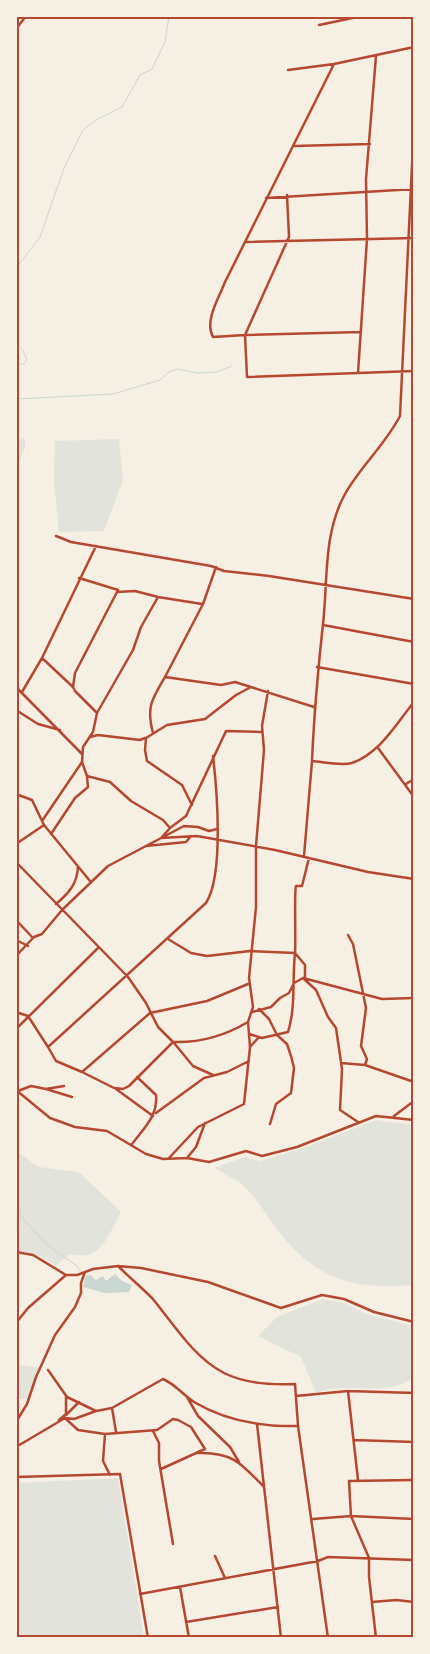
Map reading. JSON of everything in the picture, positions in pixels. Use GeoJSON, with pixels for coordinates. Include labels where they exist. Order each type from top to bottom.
{"type":"FeatureCollection","features":[{"type":"Feature","properties":{"kind":"street"},"geometry":{"type":"LineString","coordinates":[[16,29],[26,16]]}},
{"type":"Feature","properties":{"kind":"street"},"geometry":{"type":"LineString","coordinates":[[319,25],[362,16]]}},
{"type":"Feature","properties":{"kind":"street"},"geometry":{"type":"LineString","coordinates":[[288,70],[334,64],[414,47]]}},
{"type":"Feature","properties":{"kind":"street"},"geometry":{"type":"LineString","coordinates":[[358,373],[367,238],[366,191],[376,56]]}},
{"type":"Feature","properties":{"kind":"street"},"geometry":{"type":"LineString","coordinates":[[334,64],[224,282],[210,319],[210,330],[216,338],[245,335],[361,332]]}},
{"type":"Feature","properties":{"kind":"street"},"geometry":{"type":"LineString","coordinates":[[304,856],[317,667],[326,586],[327,545],[345,494],[390,436],[400,416],[414,124]]}},
{"type":"Feature","properties":{"kind":"street"},"geometry":{"type":"LineString","coordinates":[[294,146],[370,144]]}},
{"type":"Feature","properties":{"kind":"street"},"geometry":{"type":"LineString","coordinates":[[266,198],[287,195],[412,189]]}},
{"type":"Feature","properties":{"kind":"street"},"geometry":{"type":"LineString","coordinates":[[287,195],[289,237],[245,335],[247,377],[414,371]]}},
{"type":"Feature","properties":{"kind":"street"},"geometry":{"type":"LineString","coordinates":[[245,242],[414,238]]}},
{"type":"Feature","properties":{"kind":"street"},"geometry":{"type":"LineString","coordinates":[[56,536],[71,542],[216,567],[224,571],[270,576],[414,599]]}},
{"type":"Feature","properties":{"kind":"street"},"geometry":{"type":"LineString","coordinates":[[22,692],[42,658],[96,546]]}},
{"type":"Feature","properties":{"kind":"street"},"geometry":{"type":"LineString","coordinates":[[153,733],[149,718],[149,707],[203,604],[216,567]]}},
{"type":"Feature","properties":{"kind":"street"},"geometry":{"type":"LineString","coordinates":[[79,578],[120,590],[135,591],[158,597],[203,604]]}},
{"type":"Feature","properties":{"kind":"street"},"geometry":{"type":"LineString","coordinates":[[73,687],[75,673],[120,590]]}},
{"type":"Feature","properties":{"kind":"street"},"geometry":{"type":"LineString","coordinates":[[16,844],[43,823],[82,762],[84,747],[90,737],[97,714],[133,650],[141,627],[158,597]]}},
{"type":"Feature","properties":{"kind":"street"},"geometry":{"type":"LineString","coordinates":[[323,625],[414,642]]}},
{"type":"Feature","properties":{"kind":"street"},"geometry":{"type":"LineString","coordinates":[[42,658],[73,687],[97,714]]}},
{"type":"Feature","properties":{"kind":"street"},"geometry":{"type":"LineString","coordinates":[[317,667],[414,684]]}},
{"type":"Feature","properties":{"kind":"street"},"geometry":{"type":"LineString","coordinates":[[165,677],[221,685],[235,682],[268,690],[314,707]]}},
{"type":"Feature","properties":{"kind":"street"},"geometry":{"type":"LineString","coordinates":[[90,737],[98,735],[140,740],[174,723],[205,719],[236,695],[252,686]]}},
{"type":"Feature","properties":{"kind":"street"},"geometry":{"type":"LineString","coordinates":[[16,687],[83,755]]}},
{"type":"Feature","properties":{"kind":"street"},"geometry":{"type":"LineString","coordinates":[[169,1158],[205,1122],[244,1104],[250,1047],[248,1022],[253,1003],[249,984],[250,951],[256,907],[256,846],[264,750],[262,732],[268,690]]}},
{"type":"Feature","properties":{"kind":"street"},"geometry":{"type":"LineString","coordinates":[[312,761],[352,763],[377,748],[414,702]]}},
{"type":"Feature","properties":{"kind":"street"},"geometry":{"type":"LineString","coordinates":[[16,710],[38,724],[60,730]]}},
{"type":"Feature","properties":{"kind":"street"},"geometry":{"type":"LineString","coordinates":[[161,838],[170,828],[182,820],[192,805],[226,731],[262,732]]}},
{"type":"Feature","properties":{"kind":"street"},"geometry":{"type":"LineString","coordinates":[[146,738],[145,750],[147,761],[182,785],[192,805]]}},
{"type":"Feature","properties":{"kind":"street"},"geometry":{"type":"LineString","coordinates":[[377,748],[414,797]]}},
{"type":"Feature","properties":{"kind":"street"},"geometry":{"type":"LineString","coordinates":[[48,1047],[128,977],[210,898],[215,878],[218,798],[213,756]]}},
{"type":"Feature","properties":{"kind":"street"},"geometry":{"type":"LineString","coordinates":[[51,834],[75,798],[88,787],[87,776],[82,762]]}},
{"type":"Feature","properties":{"kind":"street"},"geometry":{"type":"LineString","coordinates":[[87,776],[110,782],[131,801],[162,820],[170,828]]}},
{"type":"Feature","properties":{"kind":"street"},"geometry":{"type":"LineString","coordinates":[[406,784],[414,779]]}},
{"type":"Feature","properties":{"kind":"street"},"geometry":{"type":"LineString","coordinates":[[16,794],[32,800],[43,823],[90,881]]}},
{"type":"Feature","properties":{"kind":"street"},"geometry":{"type":"LineString","coordinates":[[16,956],[28,946],[33,938],[42,934],[75,896],[108,866],[188,825],[209,831],[217,828]]}},
{"type":"Feature","properties":{"kind":"street"},"geometry":{"type":"LineString","coordinates":[[161,838],[191,836],[256,846],[368,872],[414,879]]}},
{"type":"Feature","properties":{"kind":"street"},"geometry":{"type":"LineString","coordinates":[[146,846],[186,842],[191,836]]}},
{"type":"Feature","properties":{"kind":"street"},"geometry":{"type":"LineString","coordinates":[[249,1034],[259,1037],[288,1032],[292,1020],[295,982],[296,919],[294,892],[296,886],[302,886],[310,858]]}},
{"type":"Feature","properties":{"kind":"street"},"geometry":{"type":"LineString","coordinates":[[16,862],[128,977],[160,1030],[193,1066],[213,1075]]}},
{"type":"Feature","properties":{"kind":"street"},"geometry":{"type":"LineString","coordinates":[[56,904],[70,891],[77,877],[78,867]]}},
{"type":"Feature","properties":{"kind":"street"},"geometry":{"type":"LineString","coordinates":[[70,891],[75,896]]}},
{"type":"Feature","properties":{"kind":"street"},"geometry":{"type":"LineString","coordinates":[[16,920],[33,938]]}},
{"type":"Feature","properties":{"kind":"street"},"geometry":{"type":"LineString","coordinates":[[348,935],[352,944],[366,1008],[361,1046],[367,1059],[365,1065]]}},
{"type":"Feature","properties":{"kind":"street"},"geometry":{"type":"LineString","coordinates":[[168,938],[191,953],[207,956],[250,951],[295,953],[305,965],[304,978],[316,990],[328,1017],[336,1028],[341,1063],[340,1110],[358,1122]]}},
{"type":"Feature","properties":{"kind":"street"},"geometry":{"type":"LineString","coordinates":[[17,941],[28,946]]}},
{"type":"Feature","properties":{"kind":"street"},"geometry":{"type":"LineString","coordinates":[[17,941],[23,950]]}},
{"type":"Feature","properties":{"kind":"street"},"geometry":{"type":"LineString","coordinates":[[16,1029],[98,948]]}},
{"type":"Feature","properties":{"kind":"street"},"geometry":{"type":"LineString","coordinates":[[252,1012],[274,1006],[280,998],[289,993],[295,982],[304,978],[386,999],[414,998]]}},
{"type":"Feature","properties":{"kind":"street"},"geometry":{"type":"LineString","coordinates":[[82,1072],[150,1013],[207,1001],[249,984]]}},
{"type":"Feature","properties":{"kind":"street"},"geometry":{"type":"LineString","coordinates":[[259,1009],[269,1019],[276,1035],[287,1044],[292,1056],[294,1082],[291,1093],[276,1104],[270,1124]]}},
{"type":"Feature","properties":{"kind":"street"},"geometry":{"type":"LineString","coordinates":[[16,1012],[28,1016],[56,1061],[114,1088],[155,1114]]}},
{"type":"Feature","properties":{"kind":"street"},"geometry":{"type":"LineString","coordinates":[[114,1088],[123,1089],[173,1042],[204,1039],[230,1032],[248,1022]]}},
{"type":"Feature","properties":{"kind":"street"},"geometry":{"type":"LineString","coordinates":[[250,1047],[259,1037]]}},
{"type":"Feature","properties":{"kind":"street"},"geometry":{"type":"LineString","coordinates":[[131,1144],[155,1114],[172,1102],[184,1090],[213,1075],[227,1072],[249,1061]]}},
{"type":"Feature","properties":{"kind":"street"},"geometry":{"type":"LineString","coordinates":[[341,1063],[365,1065],[414,1082]]}},
{"type":"Feature","properties":{"kind":"street"},"geometry":{"type":"LineString","coordinates":[[137,1077],[156,1095],[155,1114]]}},
{"type":"Feature","properties":{"kind":"street"},"geometry":{"type":"LineString","coordinates":[[17,1091],[31,1086],[72,1097]]}},
{"type":"Feature","properties":{"kind":"street"},"geometry":{"type":"LineString","coordinates":[[46,1089],[64,1086]]}},
{"type":"Feature","properties":{"kind":"street"},"geometry":{"type":"LineString","coordinates":[[17,1091],[50,1118],[75,1127],[107,1131],[154,1158],[187,1158],[204,1162],[214,1161],[246,1151],[258,1156],[265,1156],[297,1147],[376,1116],[394,1116],[414,1120]]}},
{"type":"Feature","properties":{"kind":"street"},"geometry":{"type":"LineString","coordinates":[[394,1116],[414,1101]]}},
{"type":"Feature","properties":{"kind":"street"},"geometry":{"type":"LineString","coordinates":[[187,1158],[196,1148],[205,1122]]}},
{"type":"Feature","properties":{"kind":"street"},"geometry":{"type":"LineString","coordinates":[[16,1252],[33,1255],[66,1275]]}},
{"type":"Feature","properties":{"kind":"street"},"geometry":{"type":"LineString","coordinates":[[16,1323],[28,1308],[66,1275],[118,1266],[141,1268],[208,1282],[281,1308],[322,1295],[344,1299],[374,1312],[414,1322]]}},
{"type":"Feature","properties":{"kind":"street"},"geometry":{"type":"LineString","coordinates":[[118,1266],[150,1297],[196,1350],[223,1372],[246,1380],[277,1385],[295,1384],[298,1426],[313,1519],[328,1638]]}},
{"type":"Feature","properties":{"kind":"street"},"geometry":{"type":"LineString","coordinates":[[16,1422],[27,1404],[36,1376],[55,1335],[75,1307],[81,1293],[86,1272]]}},
{"type":"Feature","properties":{"kind":"street"},"geometry":{"type":"LineString","coordinates":[[48,1370],[66,1396],[96,1411]]}},
{"type":"Feature","properties":{"kind":"street"},"geometry":{"type":"LineString","coordinates":[[16,1447],[65,1418],[74,1419],[96,1411],[112,1408],[163,1379],[218,1414],[257,1424],[298,1426]]}},
{"type":"Feature","properties":{"kind":"street"},"geometry":{"type":"LineString","coordinates":[[296,1396],[348,1391],[414,1393]]}},
{"type":"Feature","properties":{"kind":"street"},"geometry":{"type":"LineString","coordinates":[[348,1391],[358,1480]]}},
{"type":"Feature","properties":{"kind":"street"},"geometry":{"type":"LineString","coordinates":[[65,1418],[66,1396]]}},
{"type":"Feature","properties":{"kind":"street"},"geometry":{"type":"LineString","coordinates":[[187,1396],[198,1416],[230,1447],[239,1462],[264,1487]]}},
{"type":"Feature","properties":{"kind":"street"},"geometry":{"type":"LineString","coordinates":[[58,1422],[79,1402]]}},
{"type":"Feature","properties":{"kind":"street"},"geometry":{"type":"LineString","coordinates":[[112,1408],[116,1432]]}},
{"type":"Feature","properties":{"kind":"street"},"geometry":{"type":"LineString","coordinates":[[65,1418],[78,1430],[105,1434],[153,1431],[173,1419],[182,1421],[191,1427],[205,1449],[161,1470]]}},
{"type":"Feature","properties":{"kind":"street"},"geometry":{"type":"LineString","coordinates":[[257,1424],[281,1638]]}},
{"type":"Feature","properties":{"kind":"street"},"geometry":{"type":"LineString","coordinates":[[153,1431],[159,1443],[161,1470],[173,1544]]}},
{"type":"Feature","properties":{"kind":"street"},"geometry":{"type":"LineString","coordinates":[[105,1434],[103,1461],[110,1475]]}},
{"type":"Feature","properties":{"kind":"street"},"geometry":{"type":"LineString","coordinates":[[354,1440],[414,1442]]}},
{"type":"Feature","properties":{"kind":"street"},"geometry":{"type":"LineString","coordinates":[[196,1453],[226,1455],[239,1462]]}},
{"type":"Feature","properties":{"kind":"street"},"geometry":{"type":"LineString","coordinates":[[16,1477],[120,1474],[148,1638]]}},
{"type":"Feature","properties":{"kind":"street"},"geometry":{"type":"LineString","coordinates":[[376,1638],[369,1558],[351,1516],[349,1481],[414,1480]]}},
{"type":"Feature","properties":{"kind":"street"},"geometry":{"type":"LineString","coordinates":[[313,1519],[351,1516],[414,1519]]}},
{"type":"Feature","properties":{"kind":"street"},"geometry":{"type":"LineString","coordinates":[[215,1556],[225,1578]]}},
{"type":"Feature","properties":{"kind":"street"},"geometry":{"type":"LineString","coordinates":[[140,1594],[318,1561],[328,1557],[414,1560]]}},
{"type":"Feature","properties":{"kind":"street"},"geometry":{"type":"LineString","coordinates":[[180,1588],[189,1638]]}},
{"type":"Feature","properties":{"kind":"street"},"geometry":{"type":"LineString","coordinates":[[372,1602],[396,1600],[414,1602]]}},
{"type":"Feature","properties":{"kind":"street"},"geometry":{"type":"LineString","coordinates":[[186,1622],[278,1607]]}},
{"type":"Feature","properties":{"kind":"shaded area"},"geometry":{"type":"Polygon","coordinates":[[[24,437],[25,445],[20,462],[16,497],[16,442],[24,437]]]}},
{"type":"Feature","properties":{"kind":"shaded area"},"geometry":{"type":"Polygon","coordinates":[[[119,439],[123,480],[104,531],[59,532],[54,482],[55,441],[119,439]]]}},
{"type":"Feature","properties":{"kind":"shaded area"},"geometry":{"type":"Polygon","coordinates":[[[376,1120],[414,1125],[414,1285],[379,1286],[363,1284],[347,1281],[318,1269],[291,1246],[246,1188],[214,1168],[245,1157],[260,1161],[306,1147],[376,1120]]]}},
{"type":"Feature","properties":{"kind":"shaded area"},"geometry":{"type":"Polygon","coordinates":[[[16,1151],[39,1167],[79,1172],[121,1212],[103,1245],[90,1254],[70,1254],[56,1266],[44,1258],[16,1250],[16,1151]]]}},
{"type":"Feature","properties":{"kind":"shaded area"},"geometry":{"type":"Polygon","coordinates":[[[115,1274],[122,1281],[132,1285],[129,1292],[105,1293],[83,1287],[86,1276],[90,1275],[96,1280],[103,1276],[106,1281],[115,1274]]]}},
{"type":"Feature","properties":{"kind":"shaded area"},"geometry":{"type":"Polygon","coordinates":[[[323,1299],[344,1303],[366,1314],[414,1326],[414,1377],[390,1387],[340,1388],[316,1393],[301,1357],[258,1336],[277,1317],[323,1299]]]}},
{"type":"Feature","properties":{"kind":"shaded area"},"geometry":{"type":"Polygon","coordinates":[[[16,1364],[40,1368],[28,1399],[16,1399],[16,1364]]]}},
{"type":"Feature","properties":{"kind":"shaded area"},"geometry":{"type":"Polygon","coordinates":[[[118,1478],[144,1638],[16,1638],[16,1483],[118,1478]]]}},
{"type":"Feature","properties":{"kind":"waterway"},"geometry":{"type":"LineString","coordinates":[[16,268],[40,237],[64,168],[83,130],[96,120],[122,107],[140,75],[152,69],[165,42],[169,16]]}},
{"type":"Feature","properties":{"kind":"waterway"},"geometry":{"type":"LineString","coordinates":[[16,364],[24,364],[27,359],[21,347]]}},
{"type":"Feature","properties":{"kind":"waterway"},"geometry":{"type":"LineString","coordinates":[[16,399],[113,394],[160,380],[169,372],[177,369],[197,373],[217,372],[232,366]]}},
{"type":"Feature","properties":{"kind":"waterway"},"geometry":{"type":"LineString","coordinates":[[16,1211],[46,1244],[77,1266],[81,1272]]}}]}
